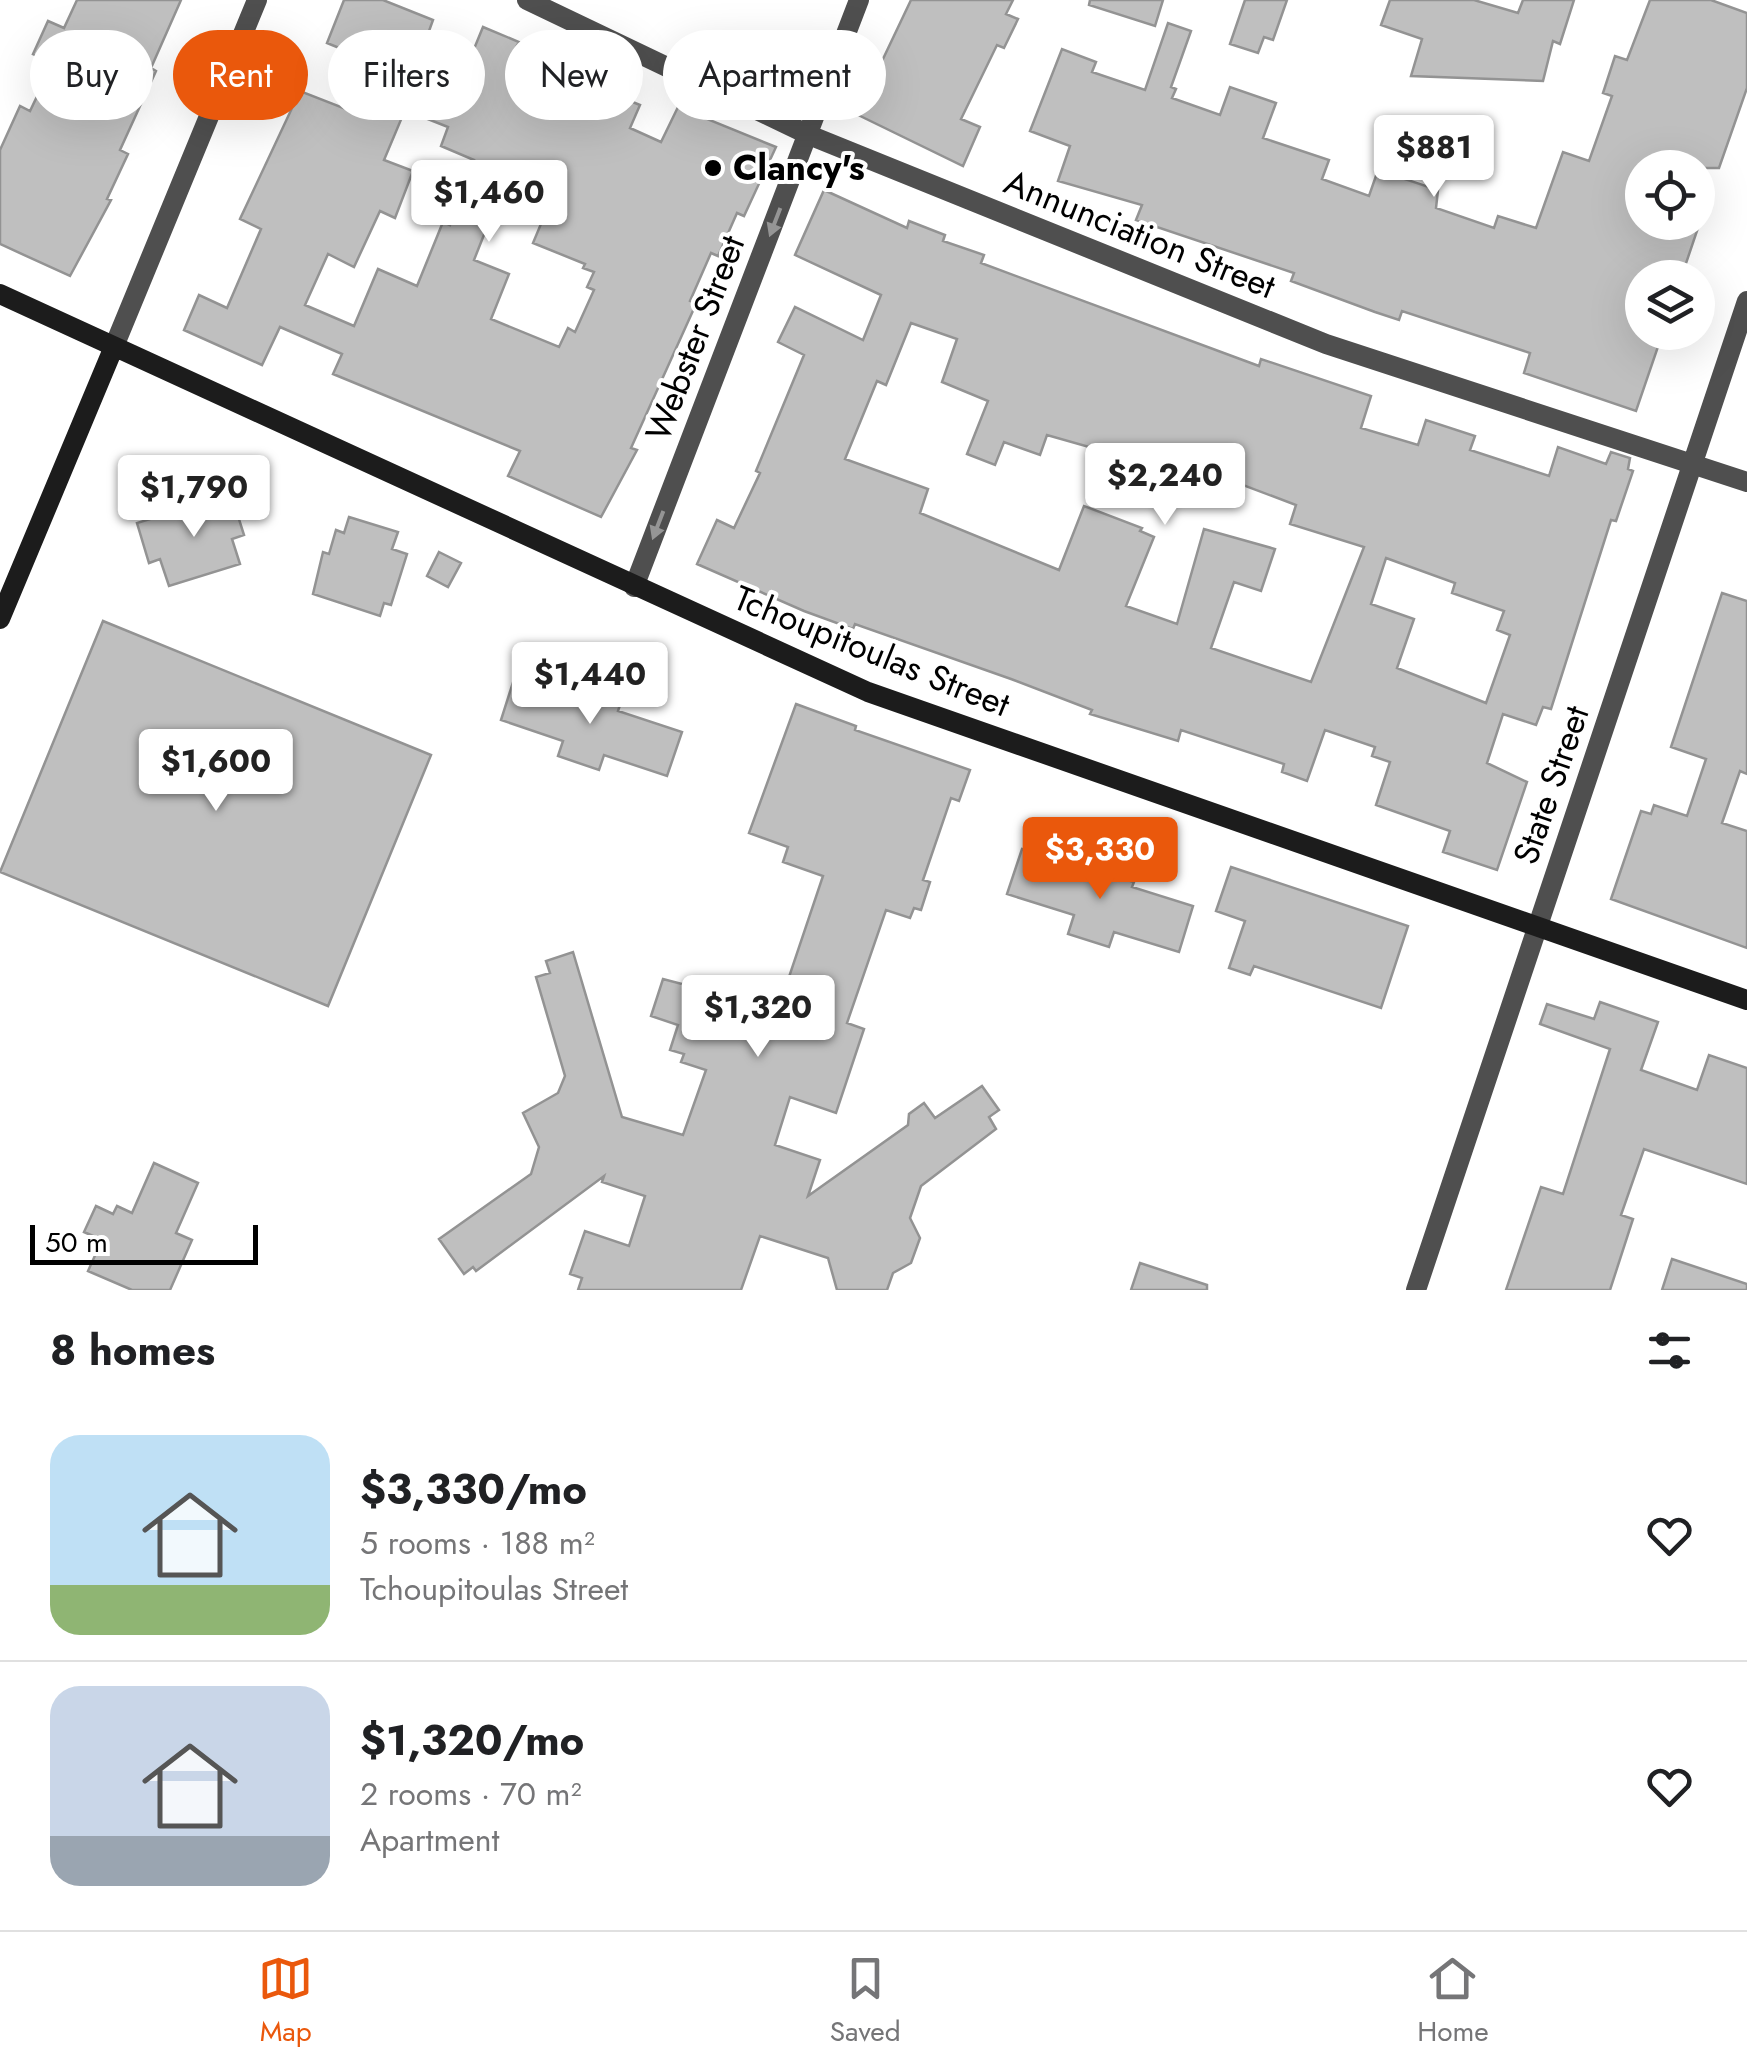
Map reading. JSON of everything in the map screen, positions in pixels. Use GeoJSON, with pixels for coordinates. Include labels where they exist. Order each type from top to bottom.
{"type":"FeatureCollection","features":[{"type":"Feature","properties":{"kind":"street"},"geometry":{"type":"LineString","coordinates":[[0,619],[257,0]]}},
{"type":"Feature","properties":{"kind":"street","name":"Annunciation Street"},"geometry":{"type":"LineString","coordinates":[[527,0],[808,135],[1326,344],[1747,482]]}},
{"type":"Feature","properties":{"kind":"street","name":"Webster Street"},"geometry":{"type":"LineString","coordinates":[[634,587],[859,0]]}},
{"type":"Feature","properties":{"kind":"street","name":"Tchoupitoulas Street"},"geometry":{"type":"LineString","coordinates":[[0,294],[112,349],[868,692],[1537,930],[1747,1000]]}},
{"type":"Feature","properties":{"kind":"street","name":"State Street"},"geometry":{"type":"LineString","coordinates":[[1416,1290],[1747,301]]}},
{"type":"Feature","properties":{"kind":"building"},"geometry":{"type":"Polygon","coordinates":[[[77,0],[181,0],[153,63],[153,30],[44,30],[48,21],[64,28],[77,0]]]}},
{"type":"Feature","properties":{"kind":"building"},"geometry":{"type":"Polygon","coordinates":[[[344,0],[383,0],[433,20],[429,30],[332,30],[344,0]]]}},
{"type":"Feature","properties":{"kind":"building"},"geometry":{"type":"Polygon","coordinates":[[[911,0],[1013,0],[1006,14],[1018,19],[1004,48],[997,45],[961,119],[980,127],[963,166],[868,120],[886,120],[886,53],[911,0]]]}},
{"type":"Feature","properties":{"kind":"building"},"geometry":{"type":"Polygon","coordinates":[[[1090,0],[1163,0],[1155,26],[1089,5],[1090,0]]]}},
{"type":"Feature","properties":{"kind":"building"},"geometry":{"type":"Polygon","coordinates":[[[1245,0],[1287,0],[1273,40],[1264,37],[1258,53],[1230,44],[1245,0]]]}},
{"type":"Feature","properties":{"kind":"building"},"geometry":{"type":"Polygon","coordinates":[[[1390,0],[1474,0],[1518,13],[1523,0],[1574,0],[1560,44],[1553,41],[1543,81],[1411,76],[1422,39],[1381,25],[1390,0]]]}},
{"type":"Feature","properties":{"kind":"building"},"geometry":{"type":"Polygon","coordinates":[[[1650,0],[1711,0],[1747,13],[1747,88],[1719,168],[1715,168],[1715,150],[1625,150],[1625,240],[1694,240],[1687,260],[1625,260],[1625,350],[1657,350],[1636,411],[1524,373],[1530,353],[1402,311],[1399,320],[1375,312],[1291,281],[1294,273],[1136,220],[1142,205],[1058,181],[1070,146],[1030,131],[1062,49],[1096,62],[1092,72],[1145,90],[1168,23],[1191,31],[1171,87],[1176,89],[1172,98],[1220,115],[1230,87],[1276,103],[1263,138],[1329,160],[1322,179],[1369,196],[1378,170],[1438,190],[1436,208],[1494,228],[1498,216],[1536,228],[1563,152],[1589,161],[1612,96],[1603,93],[1615,56],[1627,60],[1650,0]]]}},
{"type":"Feature","properties":{"kind":"building"},"geometry":{"type":"Polygon","coordinates":[[[483,27],[505,36],[505,120],[633,120],[630,128],[661,142],[672,120],[710,120],[776,147],[744,216],[737,213],[718,256],[711,253],[690,301],[696,304],[631,448],[637,450],[601,517],[508,476],[520,451],[333,374],[342,354],[280,327],[262,365],[184,330],[199,295],[227,308],[261,229],[240,219],[286,120],[308,120],[308,94],[328,102],[328,120],[401,120],[384,160],[413,171],[395,218],[380,211],[354,267],[328,254],[305,305],[354,326],[378,269],[417,286],[443,222],[450,225],[474,160],[441,146],[448,127],[430,120],[485,120],[483,27]],[[510,169],[474,260],[509,274],[491,319],[559,347],[568,328],[575,332],[594,290],[587,287],[594,272],[583,268],[585,264],[533,243],[556,188],[510,169]]]}},
{"type":"Feature","properties":{"kind":"building"},"geometry":{"type":"Polygon","coordinates":[[[20,106],[30,111],[30,120],[134,120],[120,150],[128,154],[107,199],[111,200],[70,276],[0,244],[0,150],[20,106]]]}},
{"type":"Feature","properties":{"kind":"building"},"geometry":{"type":"Polygon","coordinates":[[[824,190],[907,228],[909,221],[945,235],[943,241],[984,255],[981,263],[1259,366],[1261,359],[1371,396],[1361,428],[1418,445],[1426,420],[1475,436],[1470,450],[1549,476],[1558,447],[1606,464],[1611,452],[1630,458],[1628,469],[1633,471],[1616,521],[1611,520],[1551,709],[1543,707],[1536,725],[1503,714],[1487,763],[1527,782],[1497,870],[1443,852],[1450,831],[1376,805],[1390,762],[1372,756],[1375,747],[1325,730],[1307,781],[1282,772],[1284,764],[1181,730],[1178,741],[1090,714],[1092,710],[1011,679],[855,624],[853,629],[804,611],[697,564],[717,520],[734,528],[760,473],[756,471],[804,355],[778,342],[795,307],[863,340],[881,295],[795,255],[824,190]],[[911,323],[886,385],[877,381],[845,459],[928,489],[920,513],[1059,570],[1084,506],[1142,528],[1140,531],[1154,537],[1126,606],[1177,624],[1204,529],[1275,549],[1261,591],[1234,582],[1211,648],[1311,682],[1364,547],[1290,524],[1296,505],[1219,476],[1222,466],[1177,450],[1170,470],[1047,435],[1040,455],[1004,442],[995,465],[967,454],[988,401],[942,382],[957,339],[911,323]],[[1386,558],[1371,604],[1414,619],[1397,668],[1486,703],[1510,635],[1497,630],[1504,611],[1452,593],[1455,583],[1386,558]]]}},
{"type":"Feature","properties":{"kind":"building"},"geometry":{"type":"Polygon","coordinates":[[[231,494],[244,535],[232,539],[240,564],[169,586],[160,559],[149,563],[137,523],[231,494]]]}},
{"type":"Feature","properties":{"kind":"building"},"geometry":{"type":"Polygon","coordinates":[[[349,517],[398,532],[392,549],[407,554],[391,605],[384,603],[380,616],[313,594],[323,552],[329,554],[336,530],[344,533],[349,517]]]}},
{"type":"Feature","properties":{"kind":"building"},"geometry":{"type":"Polygon","coordinates":[[[439,552],[461,563],[448,587],[427,576],[439,552]]]}},
{"type":"Feature","properties":{"kind":"building"},"geometry":{"type":"Polygon","coordinates":[[[1722,593],[1747,601],[1747,774],[1740,771],[1722,823],[1747,831],[1747,948],[1611,899],[1641,811],[1651,814],[1654,805],[1687,816],[1706,759],[1671,747],[1722,593]]]}},
{"type":"Feature","properties":{"kind":"building"},"geometry":{"type":"Polygon","coordinates":[[[103,621],[431,755],[328,1006],[0,872],[103,621]]]}},
{"type":"Feature","properties":{"kind":"building"},"geometry":{"type":"Polygon","coordinates":[[[515,676],[620,705],[618,711],[682,732],[667,776],[604,755],[599,770],[558,756],[563,741],[501,720],[515,676]]]}},
{"type":"Feature","properties":{"kind":"building"},"geometry":{"type":"Polygon","coordinates":[[[796,704],[856,726],[855,730],[970,770],[959,801],[951,798],[923,880],[930,882],[921,910],[914,908],[910,918],[886,910],[847,1023],[864,1029],[836,1113],[790,1097],[775,1145],[820,1160],[808,1196],[908,1125],[909,1114],[924,1103],[935,1118],[982,1086],[999,1110],[989,1117],[996,1129],[921,1186],[910,1218],[920,1238],[911,1263],[893,1273],[887,1290],[837,1290],[828,1258],[760,1236],[741,1290],[578,1290],[582,1278],[570,1274],[585,1231],[629,1246],[645,1196],[602,1182],[604,1176],[476,1271],[473,1267],[464,1274],[439,1239],[531,1174],[539,1147],[523,1113],[558,1093],[565,1076],[536,977],[550,973],[546,961],[573,952],[622,1117],[683,1135],[706,1070],[681,1062],[684,1054],[670,1050],[678,1025],[651,1016],[663,979],[739,999],[746,977],[785,989],[823,876],[783,862],[788,847],[749,833],[796,704]]]}},
{"type":"Feature","properties":{"kind":"building"},"geometry":{"type":"Polygon","coordinates":[[[1022,849],[1134,882],[1132,887],[1193,906],[1179,952],[1114,932],[1109,947],[1068,934],[1074,915],[1007,894],[1022,849]]]}},
{"type":"Feature","properties":{"kind":"building"},"geometry":{"type":"Polygon","coordinates":[[[1231,867],[1408,926],[1381,1008],[1254,966],[1250,975],[1229,968],[1245,921],[1216,911],[1231,867]]]}},
{"type":"Feature","properties":{"kind":"building"},"geometry":{"type":"Polygon","coordinates":[[[1600,1002],[1658,1022],[1641,1070],[1697,1090],[1709,1055],[1747,1068],[1747,1184],[1644,1149],[1621,1215],[1633,1219],[1610,1290],[1506,1290],[1541,1187],[1563,1194],[1610,1049],[1540,1024],[1547,1004],[1594,1019],[1600,1002]]]}},
{"type":"Feature","properties":{"kind":"building"},"geometry":{"type":"Polygon","coordinates":[[[154,1163],[198,1183],[176,1233],[192,1240],[170,1290],[132,1290],[88,1271],[102,1240],[84,1232],[96,1206],[113,1214],[117,1206],[132,1213],[154,1163]]]}},
{"type":"Feature","properties":{"kind":"building"},"geometry":{"type":"Polygon","coordinates":[[[1672,1259],[1747,1284],[1747,1290],[1662,1290],[1672,1259]]]}},
{"type":"Feature","properties":{"kind":"building"},"geometry":{"type":"Polygon","coordinates":[[[1140,1263],[1207,1285],[1207,1290],[1131,1290],[1140,1263]]]}},
{"type":"Feature","properties":{"kind":"place","name":"Clancy's"},"geometry":{"type":"Point","coordinates":[713,168]}}]}
